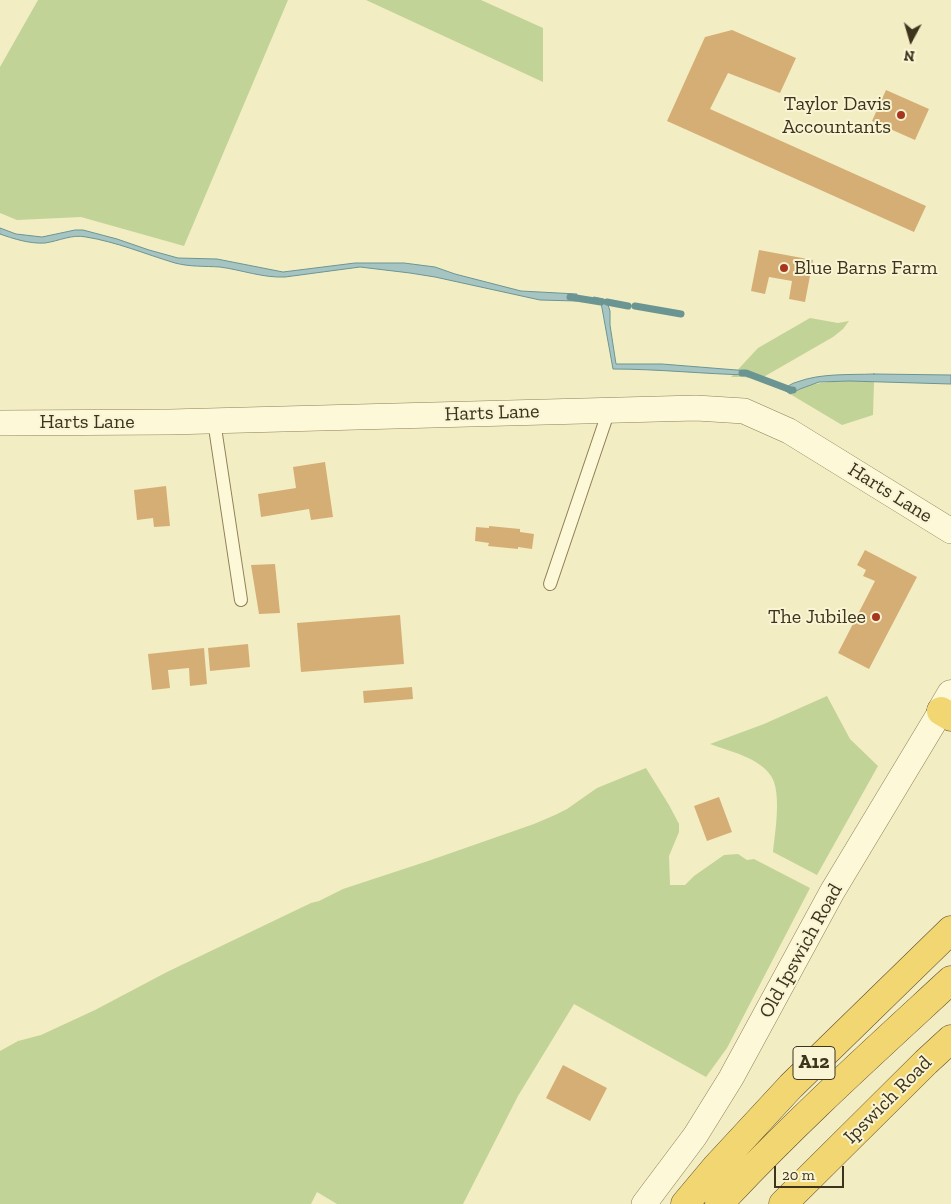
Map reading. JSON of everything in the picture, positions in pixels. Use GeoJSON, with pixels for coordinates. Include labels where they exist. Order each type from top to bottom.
{"type":"FeatureCollection","features":[{"type":"Feature","properties":{"kind":"highway","name":"A12"},"geometry":{"type":"LineString","coordinates":[[685,1204],[716,1167],[791,1086],[951,930]]}},
{"type":"Feature","properties":{"kind":"highway","name":"A12"},"geometry":{"type":"LineString","coordinates":[[719,1204],[750,1169],[848,1074],[951,980]]}},
{"type":"Feature","properties":{"kind":"highway","name":"Ipswich Road"},"geometry":{"type":"LineString","coordinates":[[784,1204],[951,1039]]}},
{"type":"Feature","properties":{"kind":"street","name":"Harts Lane"},"geometry":{"type":"LineString","coordinates":[[0,423],[214,421],[696,408],[744,411],[789,430],[951,531]]}},
{"type":"Feature","properties":{"kind":"street","name":"Old Ipswich Road"},"geometry":{"type":"LineString","coordinates":[[644,1204],[695,1136],[731,1078],[832,892],[948,707]]}},
{"type":"Feature","properties":{"kind":"lane"},"geometry":{"type":"LineString","coordinates":[[550,584],[609,410]]}},
{"type":"Feature","properties":{"kind":"lane"},"geometry":{"type":"LineString","coordinates":[[214,421],[241,600]]}},
{"type":"Feature","properties":{"kind":"green space"},"geometry":{"type":"Polygon","coordinates":[[[38,0],[288,0],[184,246],[81,217],[17,220],[0,213],[0,67],[38,0]]]}},
{"type":"Feature","properties":{"kind":"green space"},"geometry":{"type":"Polygon","coordinates":[[[366,0],[481,0],[543,28],[543,82],[366,0]]]}},
{"type":"Feature","properties":{"kind":"green space"},"geometry":{"type":"Polygon","coordinates":[[[810,318],[838,323],[849,321],[833,337],[760,379],[731,377],[758,348],[810,318]]]}},
{"type":"Feature","properties":{"kind":"green space"},"geometry":{"type":"Polygon","coordinates":[[[874,382],[873,415],[842,425],[790,394],[818,383],[874,382]]]}},
{"type":"Feature","properties":{"kind":"green space"},"geometry":{"type":"Polygon","coordinates":[[[827,696],[850,739],[878,766],[817,875],[773,852],[777,802],[771,776],[760,764],[710,744],[764,724],[827,696]]]}},
{"type":"Feature","properties":{"kind":"green space"},"geometry":{"type":"Polygon","coordinates":[[[646,768],[679,824],[679,832],[669,856],[670,885],[685,885],[694,876],[724,855],[738,854],[747,860],[754,859],[810,888],[727,1048],[706,1077],[574,1004],[518,1096],[463,1204],[337,1204],[317,1192],[311,1204],[0,1204],[0,1051],[18,1041],[41,1035],[95,1010],[167,972],[311,903],[343,889],[534,824],[567,809],[597,788],[646,768]]]}},
{"type":"Feature","properties":{"kind":"water"},"geometry":{"type":"Polygon","coordinates":[[[0,228],[16,234],[42,237],[83,230],[178,258],[217,259],[283,272],[355,263],[404,263],[435,267],[521,291],[577,294],[577,301],[540,300],[435,277],[360,267],[285,277],[269,276],[220,267],[181,264],[120,245],[81,236],[45,243],[28,242],[0,234],[0,228]]]}},
{"type":"Feature","properties":{"kind":"water"},"geometry":{"type":"Polygon","coordinates":[[[594,297],[604,299],[610,311],[610,325],[616,364],[662,364],[749,371],[749,375],[613,369],[601,304],[593,301],[594,297]]]}},
{"type":"Feature","properties":{"kind":"water"},"geometry":{"type":"Polygon","coordinates":[[[874,374],[951,375],[951,384],[849,381],[819,382],[790,394],[783,389],[806,379],[816,377],[874,374]]]}},
{"type":"Feature","properties":{"kind":"building"},"geometry":{"type":"Polygon","coordinates":[[[732,30],[796,58],[780,93],[728,73],[710,109],[926,206],[914,232],[667,121],[705,37],[732,30]]]}},
{"type":"Feature","properties":{"kind":"building","name":"Taylor Davis Accountants"},"geometry":{"type":"Polygon","coordinates":[[[886,90],[929,109],[915,140],[872,121],[886,90]]]}},
{"type":"Feature","properties":{"kind":"building","name":"Blue Barns Farm"},"geometry":{"type":"Polygon","coordinates":[[[759,250],[813,260],[805,302],[789,299],[792,281],[769,277],[765,294],[751,291],[759,250]]]}},
{"type":"Feature","properties":{"kind":"building"},"geometry":{"type":"Polygon","coordinates":[[[325,462],[333,517],[311,520],[309,509],[261,517],[258,494],[296,488],[293,467],[325,462]]]}},
{"type":"Feature","properties":{"kind":"building"},"geometry":{"type":"Polygon","coordinates":[[[166,486],[170,526],[154,527],[153,518],[137,520],[134,490],[166,486]]]}},
{"type":"Feature","properties":{"kind":"building"},"geometry":{"type":"Polygon","coordinates":[[[489,526],[520,529],[520,532],[534,534],[532,549],[488,546],[489,543],[475,541],[476,527],[489,528],[489,526]]]}},
{"type":"Feature","properties":{"kind":"building","name":"The Jubilee"},"geometry":{"type":"Polygon","coordinates":[[[865,550],[917,577],[869,669],[838,653],[875,581],[863,576],[866,570],[857,565],[865,550]]]}},
{"type":"Feature","properties":{"kind":"building"},"geometry":{"type":"Polygon","coordinates":[[[275,564],[280,613],[259,614],[251,565],[275,564]]]}},
{"type":"Feature","properties":{"kind":"building"},"geometry":{"type":"Polygon","coordinates":[[[400,615],[404,664],[301,672],[297,623],[400,615]]]}},
{"type":"Feature","properties":{"kind":"building"},"geometry":{"type":"Polygon","coordinates":[[[248,644],[250,667],[210,671],[208,648],[248,644]]]}},
{"type":"Feature","properties":{"kind":"building"},"geometry":{"type":"Polygon","coordinates":[[[204,648],[207,684],[190,686],[189,668],[168,670],[170,688],[152,690],[148,654],[204,648]]]}},
{"type":"Feature","properties":{"kind":"building"},"geometry":{"type":"Polygon","coordinates":[[[412,687],[413,699],[364,703],[363,691],[412,687]]]}},
{"type":"Feature","properties":{"kind":"building"},"geometry":{"type":"Polygon","coordinates":[[[719,797],[732,832],[707,841],[694,806],[719,797]]]}},
{"type":"Feature","properties":{"kind":"building"},"geometry":{"type":"Polygon","coordinates":[[[563,1065],[607,1088],[590,1121],[546,1098],[563,1065]]]}},
{"type":"Feature","properties":{"kind":"waterway"},"geometry":{"type":"LineString","coordinates":[[570,297],[601,302]]}},
{"type":"Feature","properties":{"kind":"waterway"},"geometry":{"type":"LineString","coordinates":[[607,302],[628,306]]}},
{"type":"Feature","properties":{"kind":"waterway"},"geometry":{"type":"LineString","coordinates":[[635,306],[681,314]]}},
{"type":"Feature","properties":{"kind":"waterway"},"geometry":{"type":"LineString","coordinates":[[742,373],[793,390]]}},
{"type":"Feature","properties":{"kind":"place","name":"Taylor Davis Accountants"},"geometry":{"type":"Point","coordinates":[901,115]}},
{"type":"Feature","properties":{"kind":"place","name":"Blue Barns Farm"},"geometry":{"type":"Point","coordinates":[784,268]}},
{"type":"Feature","properties":{"kind":"place","name":"The Jubilee"},"geometry":{"type":"Point","coordinates":[876,617]}}]}
